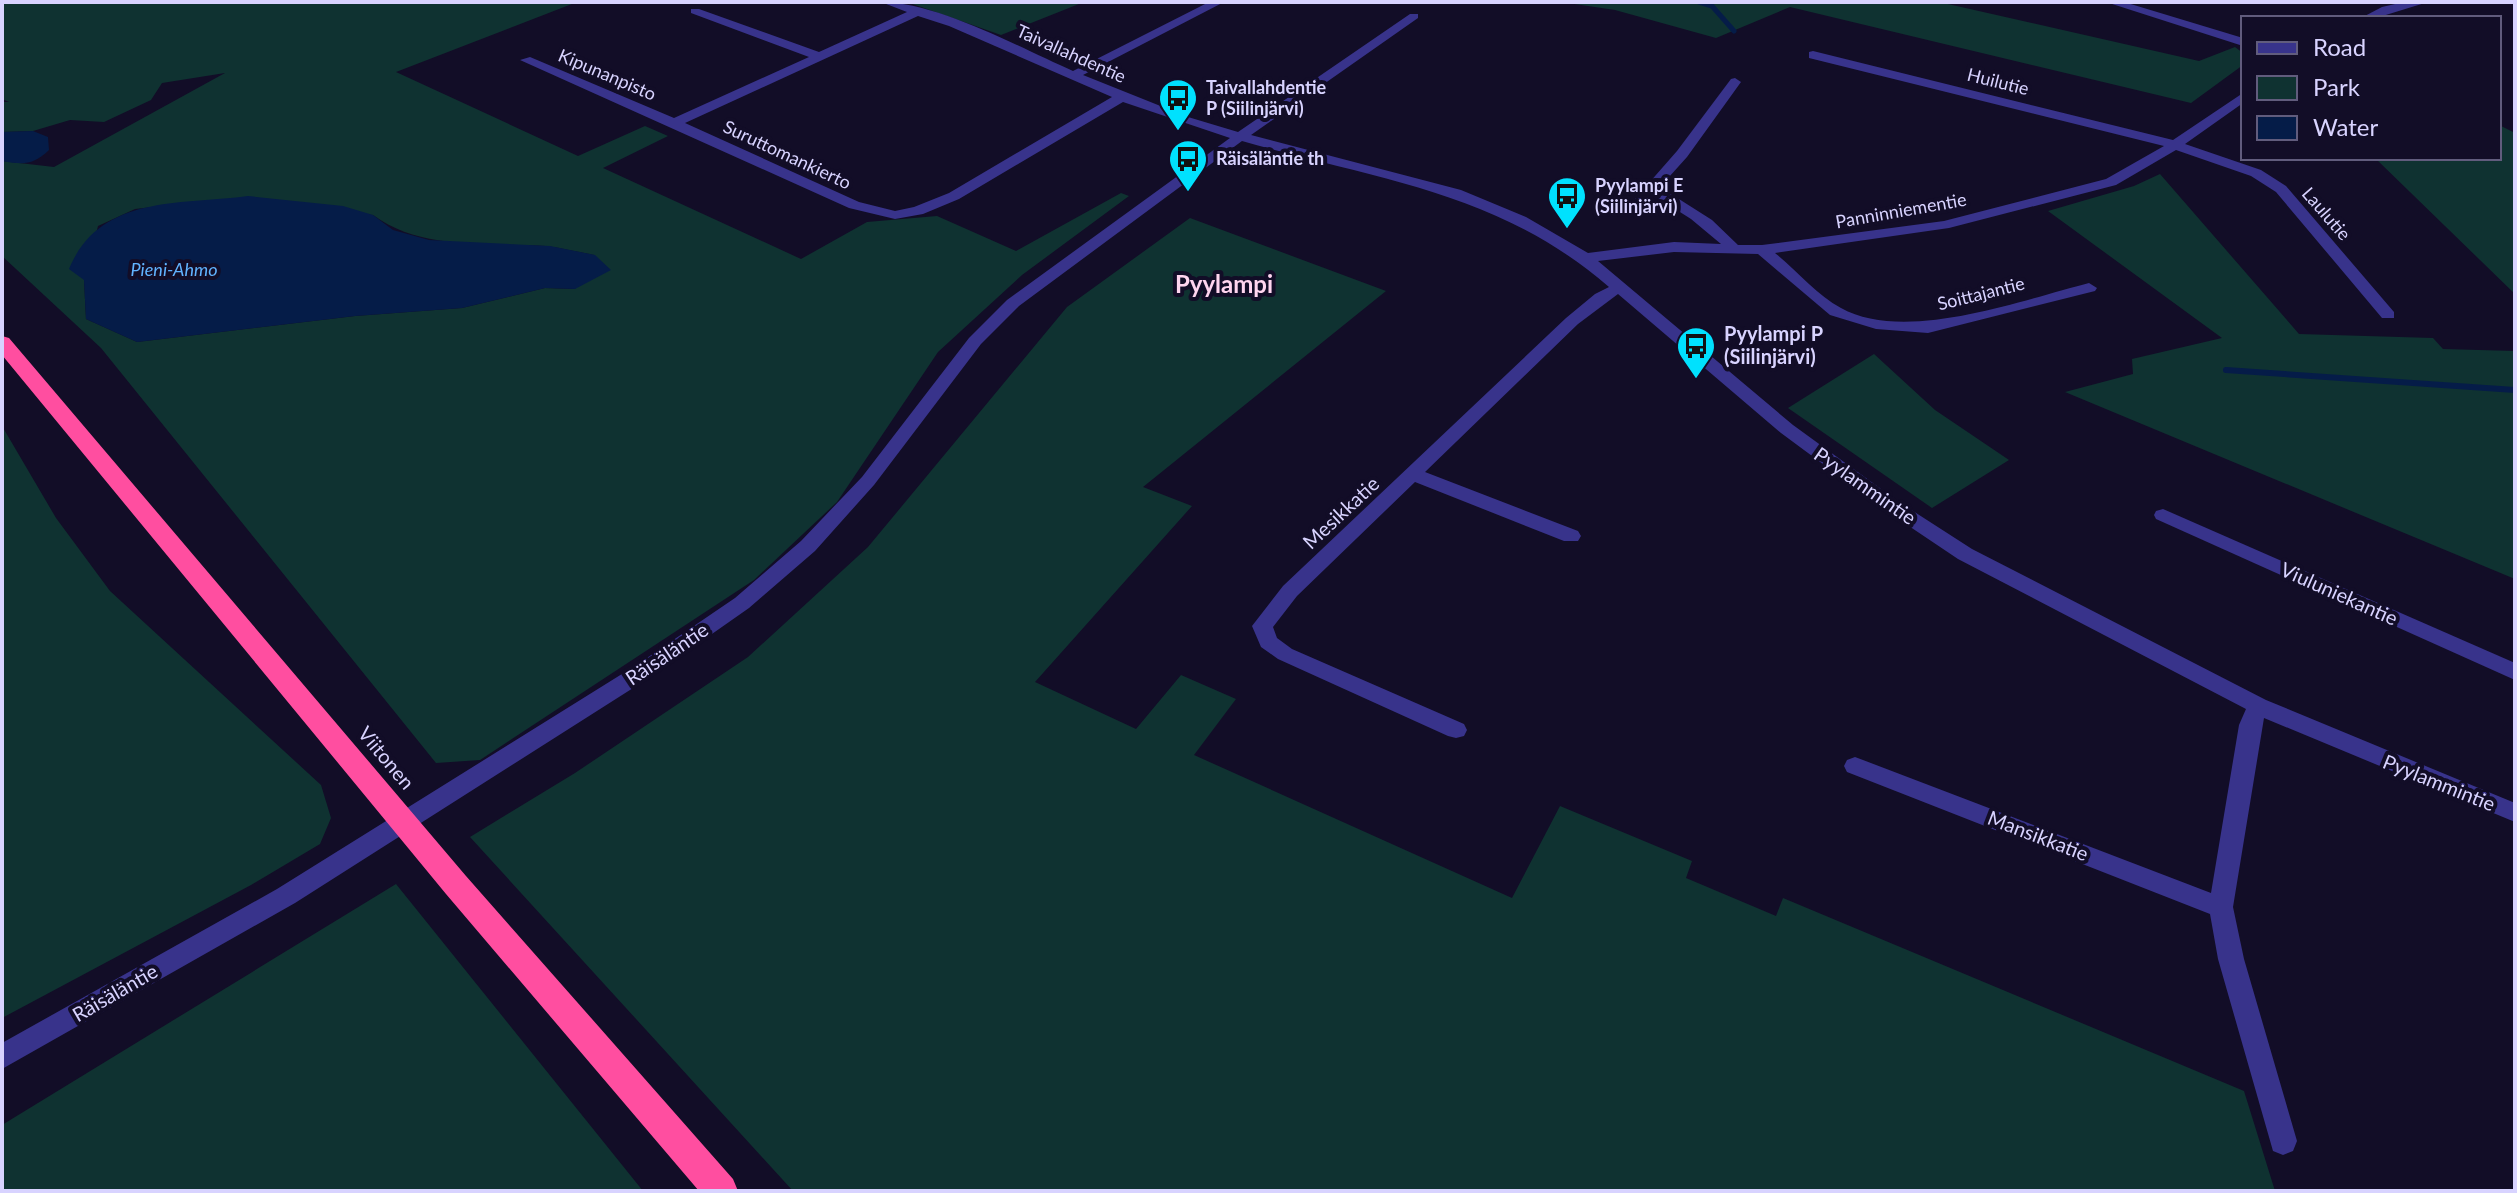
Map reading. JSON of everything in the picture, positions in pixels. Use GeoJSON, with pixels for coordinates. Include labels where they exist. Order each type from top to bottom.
{"type":"FeatureCollection","features":[{"type":"Feature","properties":{"kind":"highway","name":"Viitonen"},"geometry":{"type":"LineString","coordinates":[[8,350],[456,885],[721,1191]]}},
{"type":"Feature","properties":{"kind":"street","name":"Taivallahdentie"},"geometry":{"type":"LineString","coordinates":[[887,2],[953,23],[1122,97],[1183,120],[1241,136]]}},
{"type":"Feature","properties":{"kind":"street"},"geometry":{"type":"LineString","coordinates":[[1074,75],[1218,2]]}},
{"type":"Feature","properties":{"kind":"street"},"geometry":{"type":"LineString","coordinates":[[2112,2],[2241,41]]}},
{"type":"Feature","properties":{"kind":"street"},"geometry":{"type":"LineString","coordinates":[[2371,16],[2386,9],[2420,2]]}},
{"type":"Feature","properties":{"kind":"street"},"geometry":{"type":"LineString","coordinates":[[695,11],[819,56]]}},
{"type":"Feature","properties":{"kind":"street","name":"Suruttomankierto"},"geometry":{"type":"LineString","coordinates":[[674,123],[916,12]]}},
{"type":"Feature","properties":{"kind":"street","name":"Räisäläntie"},"geometry":{"type":"LineString","coordinates":[[2,1057],[286,896],[645,670],[742,603],[808,546],[868,481],[975,341],[1013,303],[1241,136],[1414,16]]}},
{"type":"Feature","properties":{"kind":"street","name":"Huilutie"},"geometry":{"type":"LineString","coordinates":[[1813,55],[2175,145]]}},
{"type":"Feature","properties":{"kind":"street","name":"Kipunanpisto"},"geometry":{"type":"LineString","coordinates":[[526,60],[674,123]]}},
{"type":"Feature","properties":{"kind":"street"},"geometry":{"type":"LineString","coordinates":[[1634,208],[1653,189],[1735,82]]}},
{"type":"Feature","properties":{"kind":"street","name":"Suruttomankierto"},"geometry":{"type":"LineString","coordinates":[[674,123],[854,205],[895,215],[918,211],[954,196],[1122,97]]}},
{"type":"Feature","properties":{"kind":"street","name":"Panninniementie"},"geometry":{"type":"LineString","coordinates":[[1585,258],[1674,247],[1762,250],[1944,225],[2111,182],[2175,145],[2241,98]]}},
{"type":"Feature","properties":{"kind":"street","name":"Pyylammintie"},"geometry":{"type":"LineString","coordinates":[[1241,136],[1456,193],[1521,220],[1585,258],[1787,429],[1917,522],[2010,580],[2258,706],[2515,813]]}},
{"type":"Feature","properties":{"kind":"street","name":"Laulutie"},"geometry":{"type":"LineString","coordinates":[[2175,145],[2247,169],[2275,184],[2388,315]]}},
{"type":"Feature","properties":{"kind":"street"},"geometry":{"type":"LineString","coordinates":[[1653,189],[1697,214],[1734,249]]}},
{"type":"Feature","properties":{"kind":"street","name":"Soittajantie"},"geometry":{"type":"LineString","coordinates":[[1762,250],[1836,312],[1876,324],[1928,328],[2089,288]]}},
{"type":"Feature","properties":{"kind":"street","name":"Mesikkatie"},"geometry":{"type":"LineString","coordinates":[[1456,730],[1285,654],[1268,642],[1262,626],[1290,591],[1415,475],[1572,321],[1601,297],[1621,287]]}},
{"type":"Feature","properties":{"kind":"street"},"geometry":{"type":"LineString","coordinates":[[1415,475],[1571,536]]}},
{"type":"Feature","properties":{"kind":"street","name":"Viuluniekantie"},"geometry":{"type":"LineString","coordinates":[[2163,515],[2515,672]]}},
{"type":"Feature","properties":{"kind":"street"},"geometry":{"type":"LineString","coordinates":[[2258,706],[2250,725],[2221,907],[2231,959],[2283,1141]]}},
{"type":"Feature","properties":{"kind":"street","name":"Mansikkatie"},"geometry":{"type":"LineString","coordinates":[[1855,766],[2221,907]]}},
{"type":"Feature","properties":{"kind":"green space"},"geometry":{"type":"Polygon","coordinates":[[[2,2],[577,2],[396,72],[578,156],[645,126],[668,136],[603,168],[801,259],[867,222],[937,216],[1016,251],[1121,193],[1129,196],[1022,275],[938,352],[837,502],[754,580],[480,760],[436,763],[101,348],[2,256],[2,161],[54,167],[225,73],[162,83],[151,100],[104,122],[70,120],[33,131],[2,132],[2,102],[9,102],[2,99],[2,2]],[[208,201],[135,209],[98,226],[84,280],[86,319],[137,342],[355,316],[462,308],[545,288],[575,289],[594,255],[546,246],[434,240],[392,227],[373,215],[208,201]]]}},
{"type":"Feature","properties":{"kind":"green space"},"geometry":{"type":"Polygon","coordinates":[[[907,2],[1084,2],[1001,35],[907,2]]]}},
{"type":"Feature","properties":{"kind":"green space"},"geometry":{"type":"Polygon","coordinates":[[[1561,2],[1939,2],[2199,61],[2235,47],[2241,52],[2241,66],[2191,103],[1790,7],[1716,38],[1615,10],[1561,2]]]}},
{"type":"Feature","properties":{"kind":"green space"},"geometry":{"type":"Polygon","coordinates":[[[2501,126],[2515,133],[2515,294],[2377,160],[2501,160],[2501,126]]]}},
{"type":"Feature","properties":{"kind":"green space"},"geometry":{"type":"Polygon","coordinates":[[[2160,174],[2299,334],[2433,338],[2443,349],[2515,351],[2515,579],[2065,392],[2133,374],[2132,359],[2222,338],[2048,211],[2134,186],[2160,174]]]}},
{"type":"Feature","properties":{"kind":"green space"},"geometry":{"type":"Polygon","coordinates":[[[1190,218],[1386,291],[1143,487],[1192,506],[1035,682],[1136,729],[1181,675],[1236,699],[1194,755],[1512,898],[1560,806],[1692,861],[1686,878],[1776,916],[1783,898],[2244,1091],[2275,1191],[793,1191],[470,837],[575,773],[748,657],[868,547],[1067,307],[1190,218]]]}},
{"type":"Feature","properties":{"kind":"green space"},"geometry":{"type":"Polygon","coordinates":[[[1874,354],[1935,410],[2009,460],[1932,508],[1788,408],[1874,354]]]}},
{"type":"Feature","properties":{"kind":"green space"},"geometry":{"type":"Polygon","coordinates":[[[2,426],[56,518],[110,591],[321,785],[331,818],[320,844],[251,885],[2,1018],[2,426]]]}},
{"type":"Feature","properties":{"kind":"green space"},"geometry":{"type":"Polygon","coordinates":[[[396,884],[643,1191],[2,1191],[2,1125],[396,884]]]}},
{"type":"Feature","properties":{"kind":"water"},"geometry":{"type":"Polygon","coordinates":[[[33,131],[48,137],[49,150],[28,163],[2,161],[2,132],[33,131]]]}},
{"type":"Feature","properties":{"kind":"water","name":"Pieni-Ahmo"},"geometry":{"type":"Polygon","coordinates":[[[248,196],[343,206],[373,215],[393,230],[429,240],[550,246],[595,255],[611,270],[575,289],[545,288],[462,308],[355,316],[137,342],[86,319],[84,280],[69,269],[83,245],[101,227],[122,215],[145,208],[248,196]]]}},
{"type":"Feature","properties":{"kind":"waterway"},"geometry":{"type":"LineString","coordinates":[[1699,2],[1712,6],[1734,31]]}},
{"type":"Feature","properties":{"kind":"waterway"},"geometry":{"type":"LineString","coordinates":[[2226,370],[2515,390]]}},
{"type":"Feature","properties":{"kind":"place","name":"Taivallahdentie P (Siilinjärvi)"},"geometry":{"type":"Point","coordinates":[1178,132]}},
{"type":"Feature","properties":{"kind":"place","name":"Räisäläntie th"},"geometry":{"type":"Point","coordinates":[1188,193]}},
{"type":"Feature","properties":{"kind":"place","name":"Pyylampi E (Siilinjärvi)"},"geometry":{"type":"Point","coordinates":[1567,230]}},
{"type":"Feature","properties":{"kind":"place","name":"Pyylampi P (Siilinjärvi)"},"geometry":{"type":"Point","coordinates":[1696,380]}},
{"type":"Feature","properties":{"kind":"district","name":"Pyylampi"},"geometry":{"type":"Point","coordinates":[1224,285]}}]}
